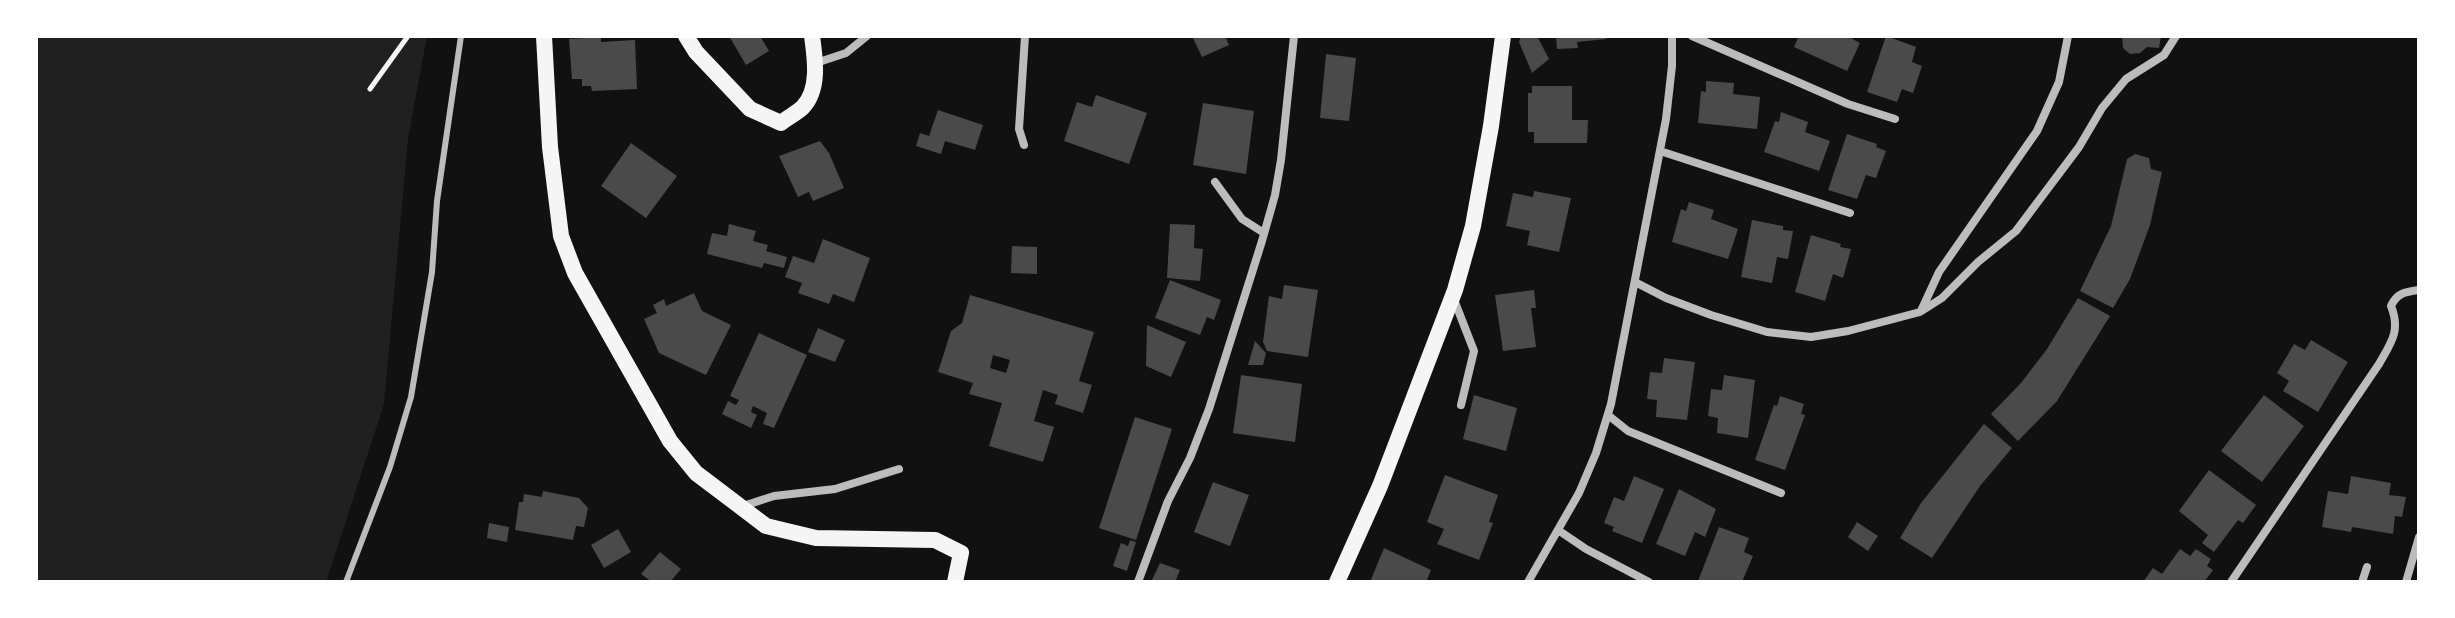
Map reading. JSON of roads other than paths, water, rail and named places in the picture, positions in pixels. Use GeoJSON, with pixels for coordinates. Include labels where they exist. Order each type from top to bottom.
{"type":"FeatureCollection","features":[{"type":"Feature","properties":{"kind":"main road"},"geometry":{"type":"LineString","coordinates":[[544,36],[550,147],[561,236],[575,273],[670,441],[696,473],[766,526],[816,538],[935,540],[961,553],[955,582]]}},
{"type":"Feature","properties":{"kind":"main road"},"geometry":{"type":"LineString","coordinates":[[686,36],[696,52],[750,109],[781,123],[803,106],[811,94],[816,63],[812,36]]}},
{"type":"Feature","properties":{"kind":"main road"},"geometry":{"type":"LineString","coordinates":[[1337,582],[1380,486],[1453,296],[1473,226],[1503,36]]}},
{"type":"Feature","properties":{"kind":"street"},"geometry":{"type":"LineString","coordinates":[[816,63],[846,53],[867,36]]}},
{"type":"Feature","properties":{"kind":"street"},"geometry":{"type":"LineString","coordinates":[[1024,145],[1019,129],[1025,36]]}},
{"type":"Feature","properties":{"kind":"street"},"geometry":{"type":"LineString","coordinates":[[1138,582],[1168,501],[1190,458],[1209,409],[1275,195],[1287,122],[1294,36]]}},
{"type":"Feature","properties":{"kind":"street"},"geometry":{"type":"LineString","coordinates":[[1528,582],[1579,493],[1608,415],[1660,151],[1671,79],[1672,36]]}},
{"type":"Feature","properties":{"kind":"street"},"geometry":{"type":"LineString","coordinates":[[1692,36],[1848,104],[1895,119]]}},
{"type":"Feature","properties":{"kind":"street"},"geometry":{"type":"LineString","coordinates":[[1920,312],[1939,272],[2037,131],[2059,82],[2068,36]]}},
{"type":"Feature","properties":{"kind":"street"},"geometry":{"type":"LineString","coordinates":[[1635,282],[1711,315],[1767,332],[1811,337],[1848,331],[1920,312],[1942,298],[1978,262],[2016,231],[2079,147],[2102,108],[2126,79],[2164,55],[2176,36]]}},
{"type":"Feature","properties":{"kind":"street"},"geometry":{"type":"LineString","coordinates":[[1660,151],[1850,213]]}},
{"type":"Feature","properties":{"kind":"street"},"geometry":{"type":"LineString","coordinates":[[1215,182],[1242,219],[1264,233]]}},
{"type":"Feature","properties":{"kind":"street"},"geometry":{"type":"LineString","coordinates":[[2231,582],[2393,340],[2397,321],[2391,306],[2395,297],[2419,290]]}},
{"type":"Feature","properties":{"kind":"street"},"geometry":{"type":"LineString","coordinates":[[1453,296],[1474,351],[1461,405]]}},
{"type":"Feature","properties":{"kind":"street"},"geometry":{"type":"LineString","coordinates":[[1608,415],[1628,431],[1781,493]]}},
{"type":"Feature","properties":{"kind":"street"},"geometry":{"type":"LineString","coordinates":[[743,506],[774,496],[835,489],[899,469]]}},
{"type":"Feature","properties":{"kind":"street"},"geometry":{"type":"LineString","coordinates":[[1558,530],[1586,549],[1649,582]]}},
{"type":"Feature","properties":{"kind":"street"},"geometry":{"type":"LineString","coordinates":[[2406,582],[2419,537]]}},
{"type":"Feature","properties":{"kind":"street"},"geometry":{"type":"LineString","coordinates":[[2362,582],[2367,567]]}},
{"type":"Feature","properties":{"kind":"lane"},"geometry":{"type":"LineString","coordinates":[[346,582],[390,467],[411,397],[428,301],[437,201],[461,36]]}}]}
